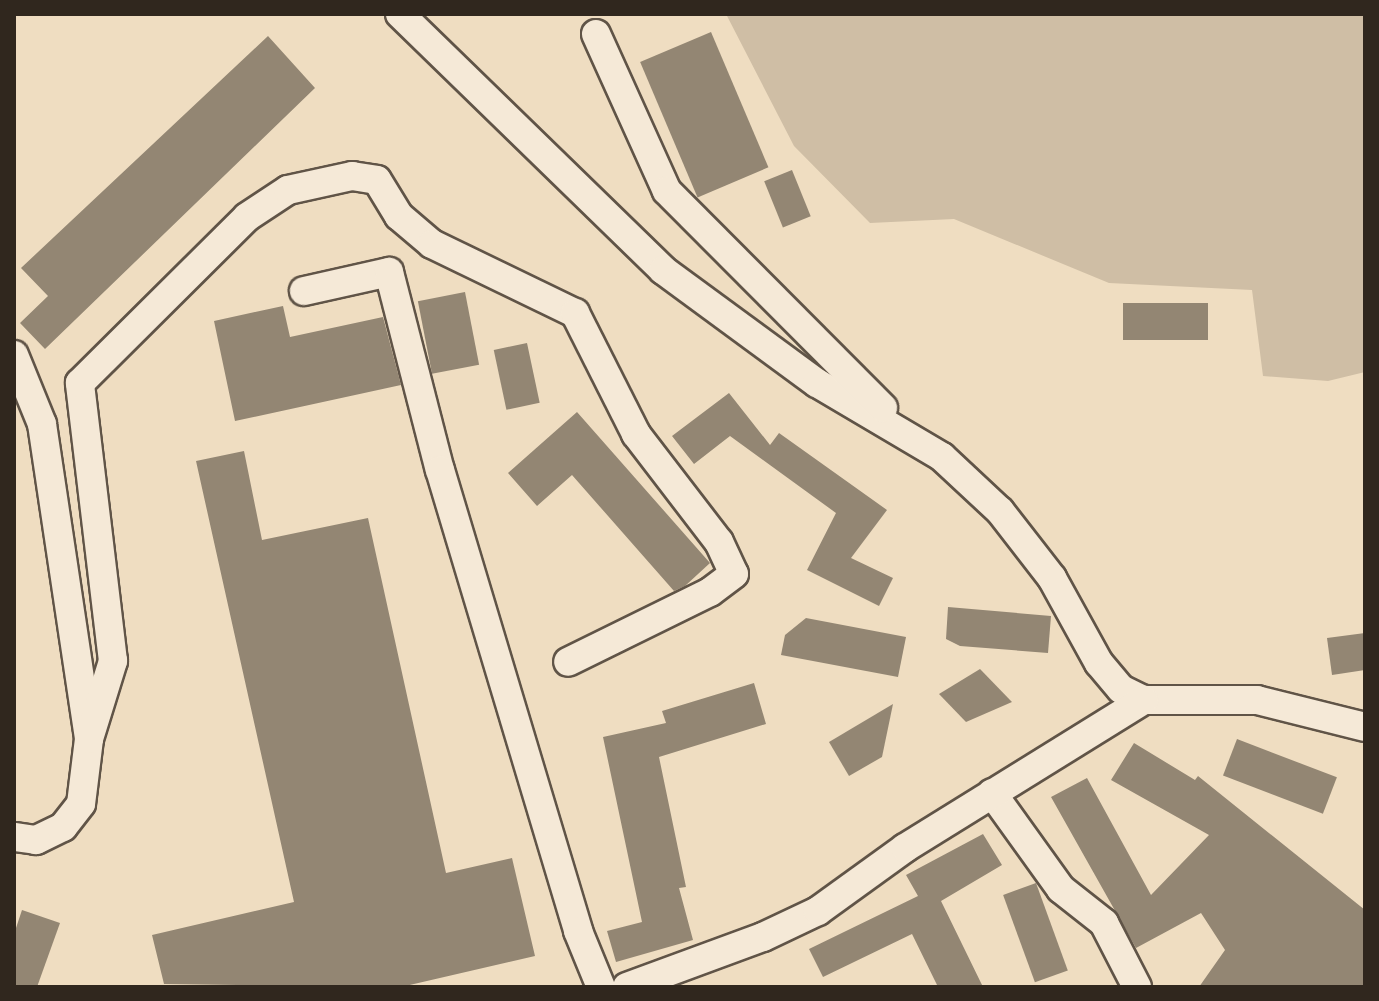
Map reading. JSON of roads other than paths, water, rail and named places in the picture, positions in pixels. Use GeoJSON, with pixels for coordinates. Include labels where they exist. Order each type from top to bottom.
{"type":"FeatureCollection","features":[{"type":"Feature","properties":{"kind":"street"},"geometry":{"type":"LineString","coordinates":[[400,14],[663,270],[817,383],[906,431]]}},
{"type":"Feature","properties":{"kind":"street"},"geometry":{"type":"LineString","coordinates":[[596,34],[667,191],[906,431],[1000,511],[1052,578],[1099,663],[1121,689],[1144,700],[1257,700],[1365,727]]}},
{"type":"Feature","properties":{"kind":"street"},"geometry":{"type":"LineString","coordinates":[[14,837],[36,840],[63,827],[72,816],[83,794],[89,739],[113,661],[80,383],[247,217],[288,190],[352,176],[377,180],[399,216],[432,244],[575,313],[636,434],[719,542],[734,574],[710,592],[568,662]]}},
{"type":"Feature","properties":{"kind":"street"},"geometry":{"type":"LineString","coordinates":[[304,291],[389,272],[440,470],[578,931],[601,987]]}},
{"type":"Feature","properties":{"kind":"street"},"geometry":{"type":"LineString","coordinates":[[14,355],[42,424],[89,739]]}},
{"type":"Feature","properties":{"kind":"street"},"geometry":{"type":"LineString","coordinates":[[627,987],[763,937],[818,911],[992,793],[1144,700]]}},
{"type":"Feature","properties":{"kind":"street"},"geometry":{"type":"LineString","coordinates":[[992,793],[1061,889],[1104,923],[1137,987]]}}]}
